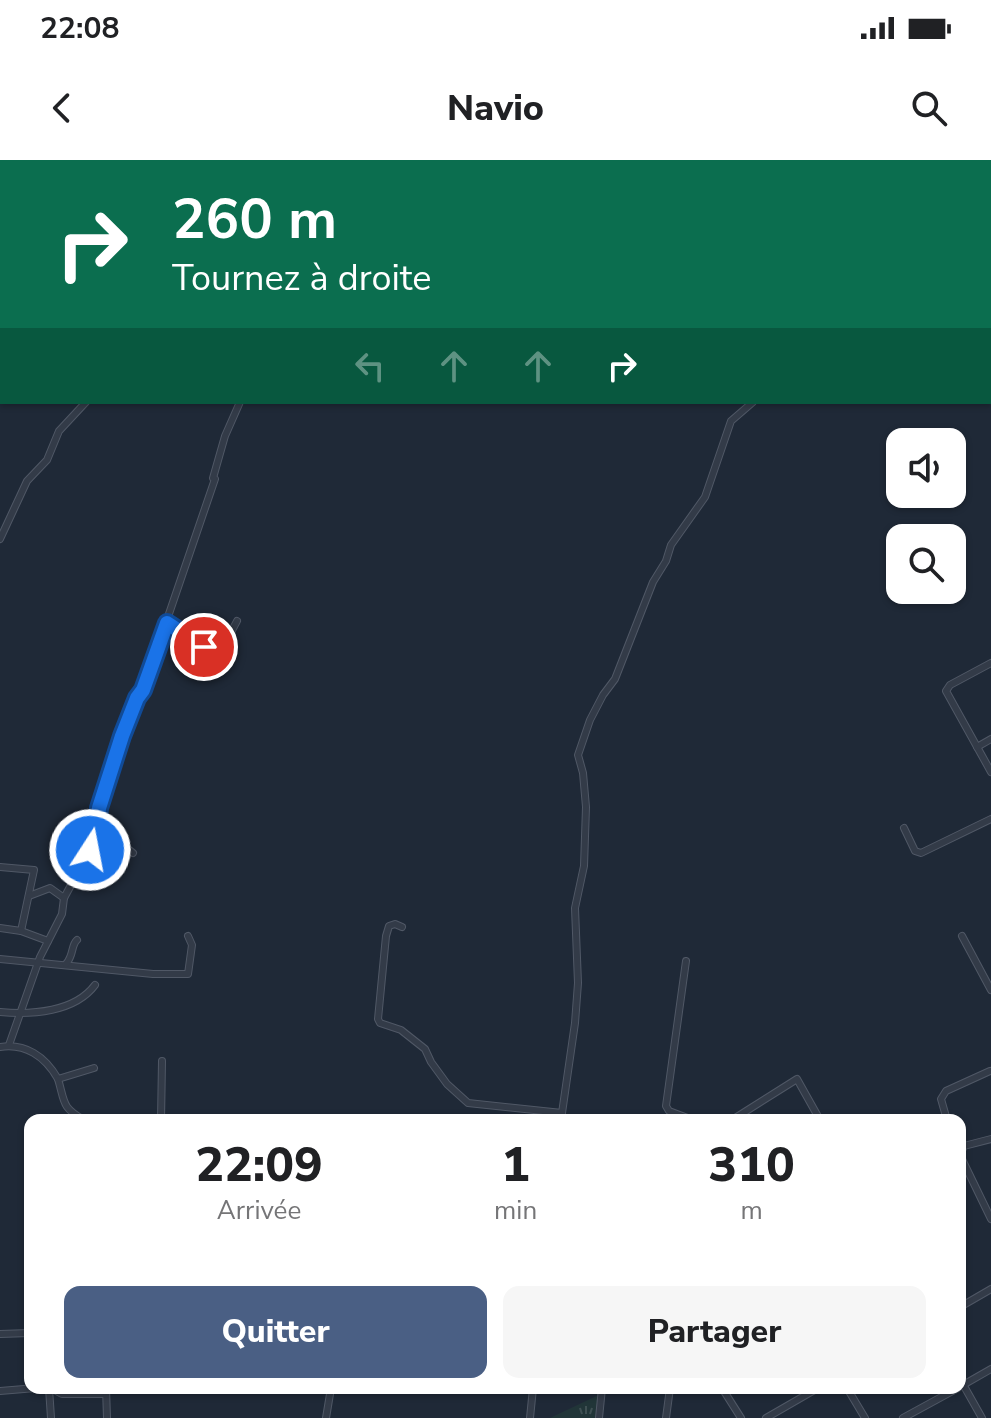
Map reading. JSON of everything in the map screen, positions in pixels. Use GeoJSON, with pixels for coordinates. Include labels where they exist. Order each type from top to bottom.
{"type":"FeatureCollection","features":[{"type":"Feature","properties":{"kind":"street"},"geometry":{"type":"LineString","coordinates":[[0,539],[27,481],[47,460],[59,431],[84,404]]}},
{"type":"Feature","properties":{"kind":"street"},"geometry":{"type":"LineString","coordinates":[[9,1045],[48,941],[62,914],[64,898],[87,857],[97,830],[99,808],[122,736],[143,690],[167,623],[215,479],[219,452],[239,404]]}},
{"type":"Feature","properties":{"kind":"street"},"geometry":{"type":"LineString","coordinates":[[561,1114],[575,1023],[578,983],[575,908],[584,866],[586,807],[578,755],[590,720],[615,679],[671,545],[705,497],[731,421],[751,404]]}},
{"type":"Feature","properties":{"kind":"street"},"geometry":{"type":"LineString","coordinates":[[167,623],[218,657],[237,621]]}},
{"type":"Feature","properties":{"kind":"street"},"geometry":{"type":"LineString","coordinates":[[991,663],[950,685],[946,691],[991,772]]}},
{"type":"Feature","properties":{"kind":"street"},"geometry":{"type":"LineString","coordinates":[[977,747],[991,739]]}},
{"type":"Feature","properties":{"kind":"street"},"geometry":{"type":"LineString","coordinates":[[904,828],[915,851],[921,853],[991,819]]}},
{"type":"Feature","properties":{"kind":"street"},"geometry":{"type":"LineString","coordinates":[[97,830],[109,834],[133,853]]}},
{"type":"Feature","properties":{"kind":"street"},"geometry":{"type":"LineString","coordinates":[[0,867],[34,870],[21,931]]}},
{"type":"Feature","properties":{"kind":"street"},"geometry":{"type":"LineString","coordinates":[[29,896],[50,888],[64,898]]}},
{"type":"Feature","properties":{"kind":"street"},"geometry":{"type":"LineString","coordinates":[[402,927],[395,924],[389,926],[386,936],[380,1023],[401,1030],[425,1049],[447,1084],[468,1103],[547,1114]]}},
{"type":"Feature","properties":{"kind":"street"},"geometry":{"type":"LineString","coordinates":[[0,928],[21,931],[48,941]]}},
{"type":"Feature","properties":{"kind":"street"},"geometry":{"type":"LineString","coordinates":[[0,959],[153,974],[188,974],[192,945],[188,936]]}},
{"type":"Feature","properties":{"kind":"street"},"geometry":{"type":"LineString","coordinates":[[962,936],[988,976],[991,990]]}},
{"type":"Feature","properties":{"kind":"street"},"geometry":{"type":"LineString","coordinates":[[66,964],[77,940]]}},
{"type":"Feature","properties":{"kind":"street"},"geometry":{"type":"LineString","coordinates":[[677,1114],[666,1106],[686,961]]}},
{"type":"Feature","properties":{"kind":"street"},"geometry":{"type":"LineString","coordinates":[[0,1012],[52,1009],[81,1001],[95,985]]}},
{"type":"Feature","properties":{"kind":"street"},"geometry":{"type":"LineString","coordinates":[[0,1047],[9,1045],[42,1057],[58,1079],[69,1114]]}},
{"type":"Feature","properties":{"kind":"street"},"geometry":{"type":"LineString","coordinates":[[161,1114],[162,1061]]}},
{"type":"Feature","properties":{"kind":"street"},"geometry":{"type":"LineString","coordinates":[[58,1079],[94,1068]]}},
{"type":"Feature","properties":{"kind":"street"},"geometry":{"type":"LineString","coordinates":[[945,1114],[941,1099],[946,1091],[990,1071]]}},
{"type":"Feature","properties":{"kind":"street"},"geometry":{"type":"LineString","coordinates":[[742,1114],[797,1079],[817,1114]]}},
{"type":"Feature","properties":{"kind":"street"},"geometry":{"type":"LineString","coordinates":[[966,1145],[991,1139]]}},
{"type":"Feature","properties":{"kind":"street"},"geometry":{"type":"LineString","coordinates":[[966,1167],[991,1219]]}},
{"type":"Feature","properties":{"kind":"street"},"geometry":{"type":"LineString","coordinates":[[966,1304],[991,1289]]}},
{"type":"Feature","properties":{"kind":"street"},"geometry":{"type":"LineString","coordinates":[[0,1334],[24,1333]]}},
{"type":"Feature","properties":{"kind":"street"},"geometry":{"type":"LineString","coordinates":[[966,1382],[991,1369]]}},
{"type":"Feature","properties":{"kind":"street"},"geometry":{"type":"LineString","coordinates":[[0,1391],[24,1389]]}},
{"type":"Feature","properties":{"kind":"street"},"geometry":{"type":"LineString","coordinates":[[50,1394],[51,1418]]}},
{"type":"Feature","properties":{"kind":"street"},"geometry":{"type":"LineString","coordinates":[[106,1394],[107,1418]]}},
{"type":"Feature","properties":{"kind":"street"},"geometry":{"type":"LineString","coordinates":[[326,1418],[330,1394]]}},
{"type":"Feature","properties":{"kind":"street"},"geometry":{"type":"LineString","coordinates":[[530,1418],[532,1394]]}},
{"type":"Feature","properties":{"kind":"street"},"geometry":{"type":"LineString","coordinates":[[599,1418],[601,1394]]}},
{"type":"Feature","properties":{"kind":"street"},"geometry":{"type":"LineString","coordinates":[[666,1418],[669,1394]]}},
{"type":"Feature","properties":{"kind":"street"},"geometry":{"type":"LineString","coordinates":[[726,1394],[741,1418]]}},
{"type":"Feature","properties":{"kind":"street"},"geometry":{"type":"LineString","coordinates":[[766,1418],[808,1394]]}},
{"type":"Feature","properties":{"kind":"street"},"geometry":{"type":"LineString","coordinates":[[851,1394],[865,1418]]}},
{"type":"Feature","properties":{"kind":"street"},"geometry":{"type":"LineString","coordinates":[[903,1418],[944,1394]]}},
{"type":"Feature","properties":{"kind":"street"},"geometry":{"type":"LineString","coordinates":[[966,1394],[982,1418]]}},
{"type":"Feature","properties":{"kind":"green space"},"geometry":{"type":"Polygon","coordinates":[[[601,1394],[599,1418],[550,1418],[601,1394]]]}},
{"type":"Feature","properties":{"kind":"route"},"geometry":{"type":"LineString","coordinates":[[90,850],[97,830],[99,808],[122,736],[143,690],[167,623],[204,647]]}}]}
